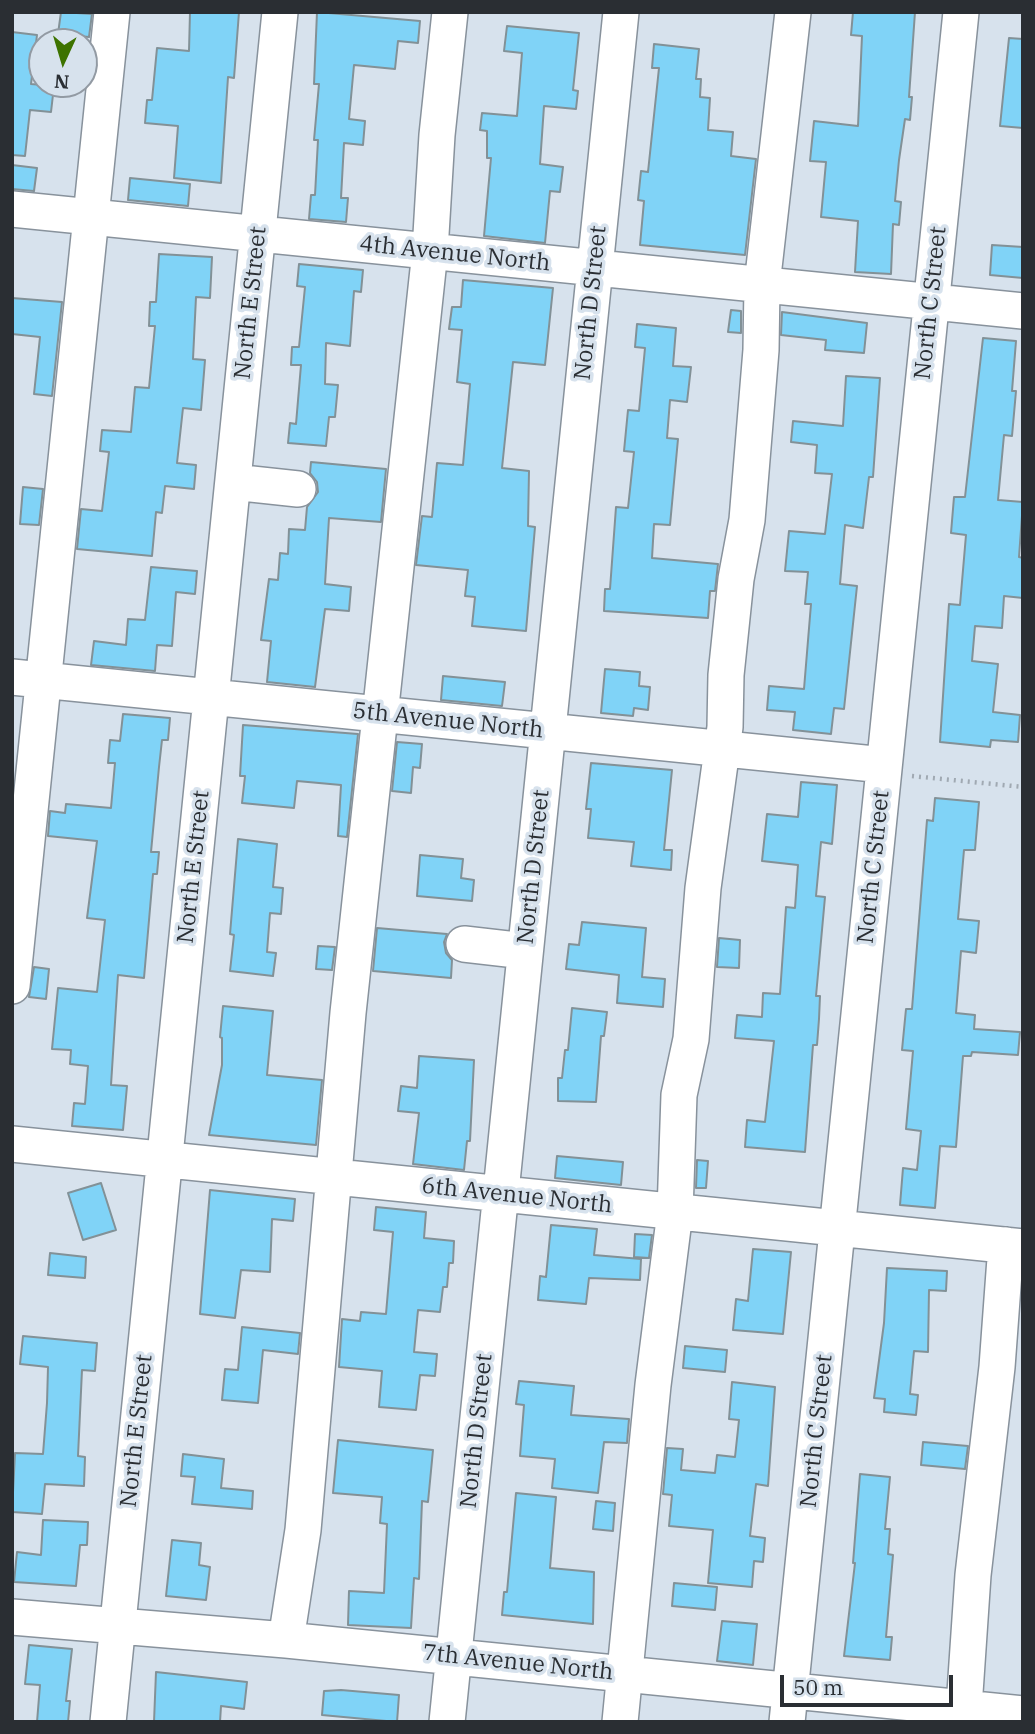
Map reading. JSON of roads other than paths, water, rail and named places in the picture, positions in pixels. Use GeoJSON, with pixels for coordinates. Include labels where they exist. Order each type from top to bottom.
{"type":"FeatureCollection","features":[{"type":"Feature","properties":{"kind":"street"},"geometry":{"type":"LineString","coordinates":[[12,986],[28,679],[92,217],[111,12]]}},
{"type":"Feature","properties":{"kind":"street","name":"North E Street"},"geometry":{"type":"LineString","coordinates":[[108,1722],[280,12]]}},
{"type":"Feature","properties":{"kind":"street"},"geometry":{"type":"LineString","coordinates":[[286,1640],[303,1530],[333,1177],[430,251],[437,135],[450,12]]}},
{"type":"Feature","properties":{"kind":"street","name":"North D Street"},"geometry":{"type":"LineString","coordinates":[[447,1722],[621,12]]}},
{"type":"Feature","properties":{"kind":"street"},"geometry":{"type":"LineString","coordinates":[[620,1722],[653,1385],[675,1212],[679,1095],[691,1039],[703,888],[722,749],[727,661],[747,520],[761,350],[762,285],[793,12]]}},
{"type":"Feature","properties":{"kind":"street","name":"North C Street"},"geometry":{"type":"LineString","coordinates":[[789,1706],[837,1228],[893,770],[931,302],[961,12]]}},
{"type":"Feature","properties":{"kind":"street","name":"4th Avenue North"},"geometry":{"type":"LineString","coordinates":[[12,209],[1023,311]]}},
{"type":"Feature","properties":{"kind":"street"},"geometry":{"type":"LineString","coordinates":[[233,481],[298,489]]}},
{"type":"Feature","properties":{"kind":"street","name":"5th Avenue North"},"geometry":{"type":"LineString","coordinates":[[28,679],[722,749],[893,770]]}},
{"type":"Feature","properties":{"kind":"street"},"geometry":{"type":"LineString","coordinates":[[464,944],[526,951]]}},
{"type":"Feature","properties":{"kind":"street","name":"6th Avenue North"},"geometry":{"type":"LineString","coordinates":[[12,1144],[1014,1246]]}},
{"type":"Feature","properties":{"kind":"street"},"geometry":{"type":"LineString","coordinates":[[964,1715],[973,1575],[1014,1246]]}},
{"type":"Feature","properties":{"kind":"street","name":"7th Avenue North"},"geometry":{"type":"LineString","coordinates":[[12,1617],[286,1640],[625,1674],[789,1706],[964,1715],[1023,1714]]}}]}
